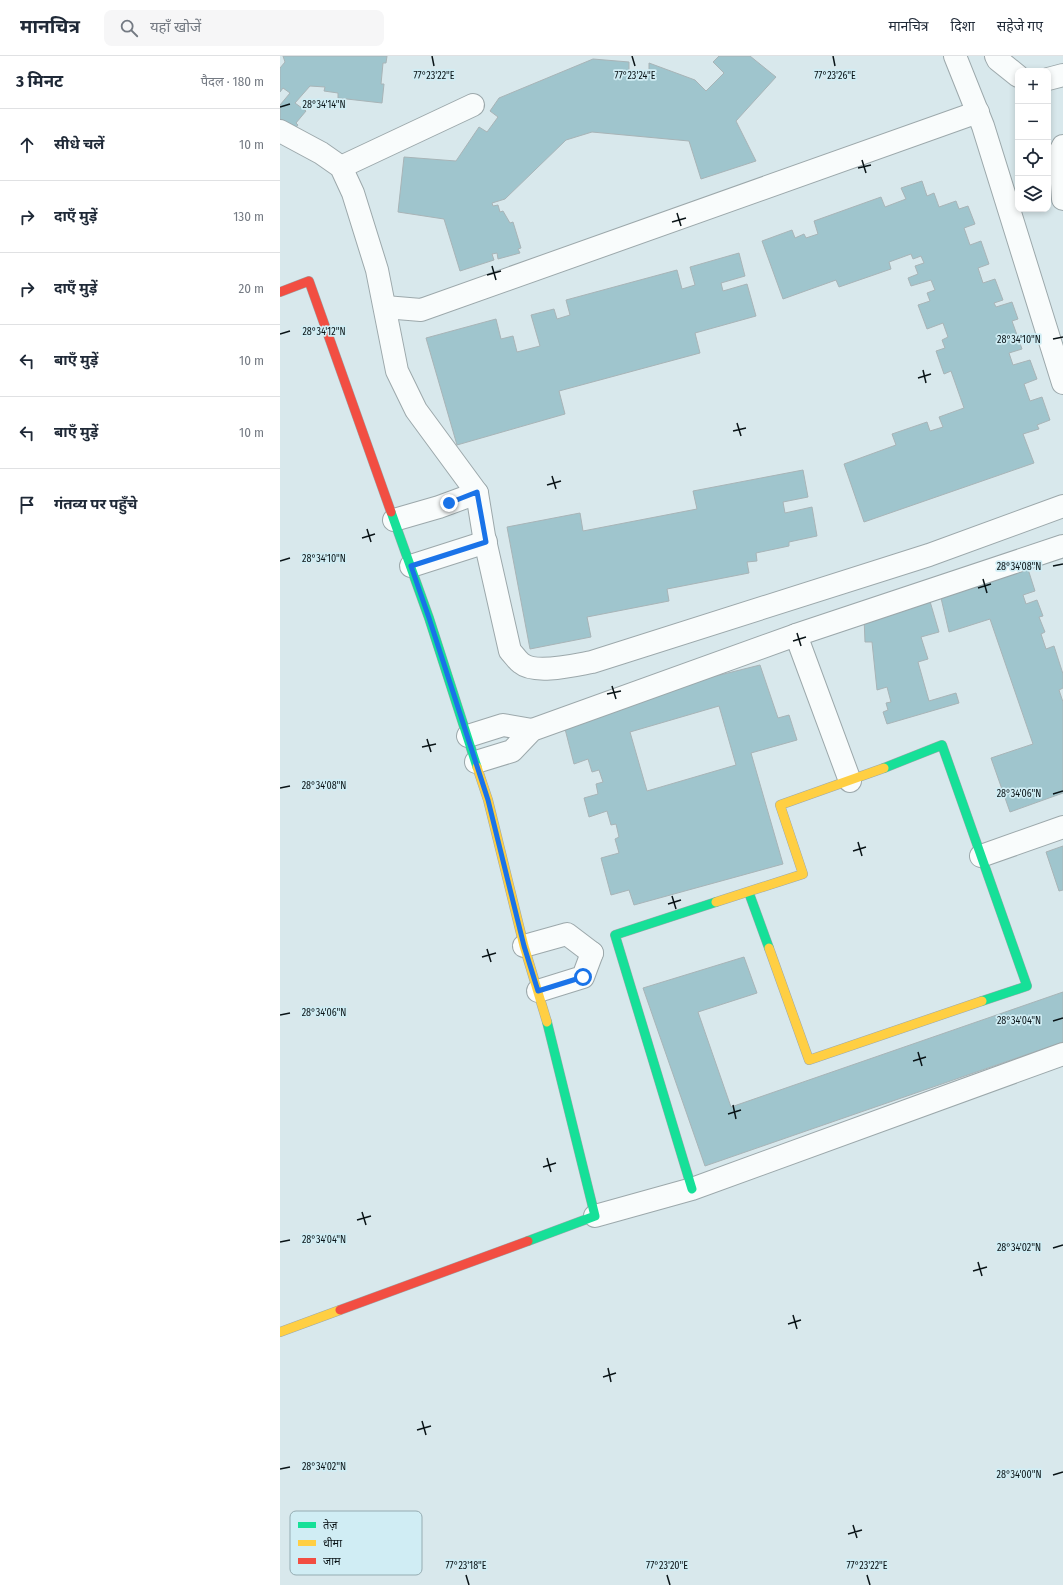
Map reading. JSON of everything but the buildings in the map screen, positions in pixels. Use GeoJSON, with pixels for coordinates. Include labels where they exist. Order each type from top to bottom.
{"type":"FeatureCollection","features":[{"type":"Feature","properties":{"kind":"street"},"geometry":{"type":"LineString","coordinates":[[955,56],[978,112],[1063,383]]}},
{"type":"Feature","properties":{"kind":"street"},"geometry":{"type":"LineString","coordinates":[[996,56],[998,60],[1015,74]]}},
{"type":"Feature","properties":{"kind":"street"},"geometry":{"type":"LineString","coordinates":[[1051,78],[1063,75]]}},
{"type":"Feature","properties":{"kind":"street"},"geometry":{"type":"LineString","coordinates":[[341,167],[473,105]]}},
{"type":"Feature","properties":{"kind":"street"},"geometry":{"type":"LineString","coordinates":[[385,307],[421,310],[978,112]]}},
{"type":"Feature","properties":{"kind":"street"},"geometry":{"type":"LineString","coordinates":[[280,131],[322,153],[341,167],[353,193],[377,270],[397,371],[416,410],[477,492],[486,542],[510,651],[522,664],[533,668],[552,668],[592,662],[929,555],[1063,506]]}},
{"type":"Feature","properties":{"kind":"street"},"geometry":{"type":"LineString","coordinates":[[1063,146],[1060,152],[1063,199]]}},
{"type":"Feature","properties":{"kind":"street"},"geometry":{"type":"LineString","coordinates":[[280,292],[309,281],[429,618],[488,800],[524,946],[550,1032],[595,1216]]}},
{"type":"Feature","properties":{"kind":"street"},"geometry":{"type":"LineString","coordinates":[[394,520],[439,507],[477,492]]}},
{"type":"Feature","properties":{"kind":"street"},"geometry":{"type":"LineString","coordinates":[[411,566],[486,542]]}},
{"type":"Feature","properties":{"kind":"street"},"geometry":{"type":"LineString","coordinates":[[476,762],[512,751],[532,730],[796,635],[1063,546]]}},
{"type":"Feature","properties":{"kind":"street"},"geometry":{"type":"LineString","coordinates":[[796,635],[850,781]]}},
{"type":"Feature","properties":{"kind":"street"},"geometry":{"type":"LineString","coordinates":[[468,736],[503,725],[532,730]]}},
{"type":"Feature","properties":{"kind":"street"},"geometry":{"type":"LineString","coordinates":[[692,1189],[615,935],[749,893],[803,874],[780,804],[850,781],[942,745],[1027,986],[809,1060],[749,893]]}},
{"type":"Feature","properties":{"kind":"street"},"geometry":{"type":"LineString","coordinates":[[981,856],[1063,827]]}},
{"type":"Feature","properties":{"kind":"street"},"geometry":{"type":"LineString","coordinates":[[524,946],[567,934],[592,953]]}},
{"type":"Feature","properties":{"kind":"street"},"geometry":{"type":"LineString","coordinates":[[592,953],[618,946]]}},
{"type":"Feature","properties":{"kind":"street"},"geometry":{"type":"LineString","coordinates":[[538,991],[583,977],[592,953]]}},
{"type":"Feature","properties":{"kind":"street"},"geometry":{"type":"LineString","coordinates":[[280,1332],[595,1216],[692,1189],[1063,1054]]}},
{"type":"Feature","properties":{"kind":"traffic: fast"},"geometry":{"type":"LineString","coordinates":[[391,512],[429,618],[477,767]]}},
{"type":"Feature","properties":{"kind":"traffic: fast"},"geometry":{"type":"LineString","coordinates":[[884,768],[942,745],[1027,986],[982,1001]]}},
{"type":"Feature","properties":{"kind":"traffic: fast"},"geometry":{"type":"LineString","coordinates":[[749,893],[769,948]]}},
{"type":"Feature","properties":{"kind":"traffic: fast"},"geometry":{"type":"LineString","coordinates":[[692,1189],[615,935],[716,902]]}},
{"type":"Feature","properties":{"kind":"traffic: fast"},"geometry":{"type":"LineString","coordinates":[[528,1241],[595,1216],[547,1022]]}},
{"type":"Feature","properties":{"kind":"traffic: slow"},"geometry":{"type":"LineString","coordinates":[[477,767],[488,800],[524,946],[547,1022]]}},
{"type":"Feature","properties":{"kind":"traffic: slow"},"geometry":{"type":"LineString","coordinates":[[716,902],[803,874],[780,805],[884,768]]}},
{"type":"Feature","properties":{"kind":"traffic: slow"},"geometry":{"type":"LineString","coordinates":[[769,948],[809,1060],[982,1001]]}},
{"type":"Feature","properties":{"kind":"traffic: slow"},"geometry":{"type":"LineString","coordinates":[[280,1332],[340,1310]]}},
{"type":"Feature","properties":{"kind":"traffic: jam"},"geometry":{"type":"LineString","coordinates":[[280,292],[309,281],[391,512]]}},
{"type":"Feature","properties":{"kind":"traffic: jam"},"geometry":{"type":"LineString","coordinates":[[340,1310],[528,1241]]}},
{"type":"Feature","properties":{"kind":"route"},"geometry":{"type":"LineString","coordinates":[[449,503],[477,492],[486,542],[411,566],[488,800],[524,946],[538,991],[583,977]]}}]}
